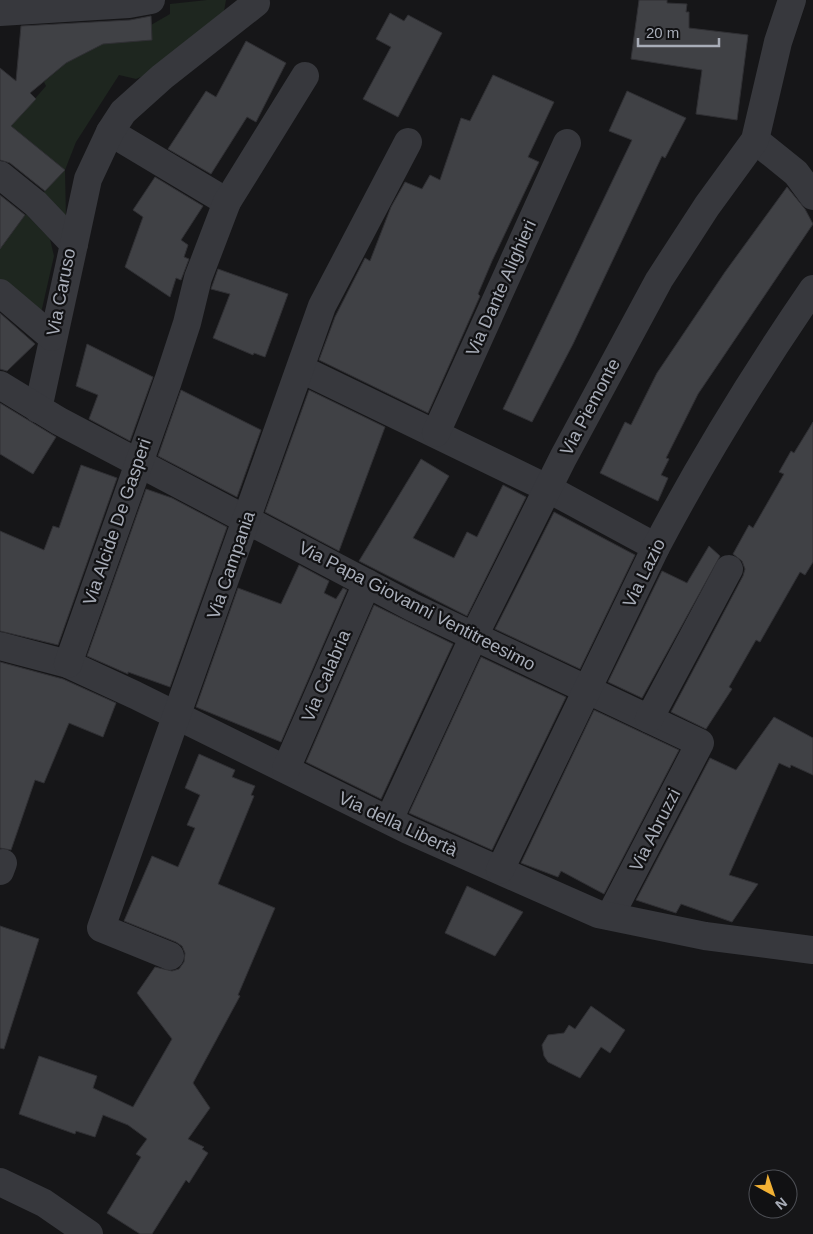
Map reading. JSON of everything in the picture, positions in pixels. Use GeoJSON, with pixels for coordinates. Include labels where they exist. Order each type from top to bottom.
{"type":"FeatureCollection","features":[{"type":"Feature","properties":{"kind":"street"},"geometry":{"type":"LineString","coordinates":[[0,12],[129,4],[151,0]]}},
{"type":"Feature","properties":{"kind":"street","name":"Via Piemonte"},"geometry":{"type":"LineString","coordinates":[[389,820],[474,636],[547,488],[659,280],[707,206],[755,140],[778,42],[792,0]]}},
{"type":"Feature","properties":{"kind":"street"},"geometry":{"type":"LineString","coordinates":[[74,244],[88,179],[110,132],[123,112],[162,78],[256,3]]}},
{"type":"Feature","properties":{"kind":"street","name":"Via Alcide De Gasperi"},"geometry":{"type":"LineString","coordinates":[[68,664],[168,381],[187,323],[198,278],[227,202],[305,76]]}},
{"type":"Feature","properties":{"kind":"street"},"geometry":{"type":"LineString","coordinates":[[110,132],[227,202]]}},
{"type":"Feature","properties":{"kind":"street"},"geometry":{"type":"LineString","coordinates":[[755,140],[796,173],[813,196]]}},
{"type":"Feature","properties":{"kind":"street","name":"Via Campania"},"geometry":{"type":"LineString","coordinates":[[170,956],[101,928],[248,520],[322,306],[408,142]]}},
{"type":"Feature","properties":{"kind":"street","name":"Via Dante Alighieri"},"geometry":{"type":"LineString","coordinates":[[436,433],[567,142]]}},
{"type":"Feature","properties":{"kind":"street","name":"Via Caruso"},"geometry":{"type":"LineString","coordinates":[[0,175],[36,204],[74,244],[52,337],[38,409]]}},
{"type":"Feature","properties":{"kind":"street","name":"Via Lazio"},"geometry":{"type":"LineString","coordinates":[[500,870],[656,546],[680,501],[783,333],[813,289]]}},
{"type":"Feature","properties":{"kind":"street"},"geometry":{"type":"LineString","coordinates":[[0,293],[52,337]]}},
{"type":"Feature","properties":{"kind":"street"},"geometry":{"type":"LineString","coordinates":[[301,369],[547,488],[656,546]]}},
{"type":"Feature","properties":{"kind":"street","name":"Via Papa Giovanni Ventitreesimo"},"geometry":{"type":"LineString","coordinates":[[0,385],[38,409],[367,583],[700,743]]}},
{"type":"Feature","properties":{"kind":"street"},"geometry":{"type":"LineString","coordinates":[[648,719],[729,569]]}},
{"type":"Feature","properties":{"kind":"street","name":"Via Calabria"},"geometry":{"type":"LineString","coordinates":[[286,769],[367,583]]}},
{"type":"Feature","properties":{"kind":"street","name":"Via della Libertà"},"geometry":{"type":"LineString","coordinates":[[0,646],[68,664],[389,820],[598,914],[704,936],[813,950]]}},
{"type":"Feature","properties":{"kind":"street","name":"Via Abruzzi"},"geometry":{"type":"LineString","coordinates":[[610,916],[700,743]]}},
{"type":"Feature","properties":{"kind":"street"},"geometry":{"type":"LineString","coordinates":[[0,1182],[44,1203],[89,1234]]}},
{"type":"Feature","properties":{"kind":"shaded area"},"geometry":{"type":"Polygon","coordinates":[[[226,0],[224,11],[158,70],[136,79],[119,75],[76,142],[65,170],[11,126],[46,86],[44,82],[66,63],[103,44],[152,40],[151,25],[170,14],[170,4],[226,0]]]}},
{"type":"Feature","properties":{"kind":"shaded area"},"geometry":{"type":"Polygon","coordinates":[[[65,170],[66,218],[42,194],[65,170]]]}},
{"type":"Feature","properties":{"kind":"shaded area"},"geometry":{"type":"Polygon","coordinates":[[[26,214],[50,239],[54,256],[41,313],[0,279],[0,249],[26,214]]]}},
{"type":"Feature","properties":{"kind":"building"},"geometry":{"type":"Polygon","coordinates":[[[639,0],[667,0],[667,3],[687,4],[686,12],[689,12],[689,28],[748,35],[737,120],[696,114],[702,70],[631,59],[639,0]]]}},
{"type":"Feature","properties":{"kind":"building"},"geometry":{"type":"Polygon","coordinates":[[[390,13],[404,21],[408,15],[442,33],[398,117],[363,99],[391,47],[376,39],[390,13]]]}},
{"type":"Feature","properties":{"kind":"building"},"geometry":{"type":"Polygon","coordinates":[[[151,16],[152,40],[103,44],[66,63],[30,93],[36,99],[11,126],[65,170],[45,191],[10,163],[0,160],[0,68],[16,81],[21,26],[130,20],[151,16]]]}},
{"type":"Feature","properties":{"kind":"building"},"geometry":{"type":"Polygon","coordinates":[[[246,41],[286,63],[256,122],[247,117],[211,174],[168,149],[206,91],[216,97],[246,41]]]}},
{"type":"Feature","properties":{"kind":"building"},"geometry":{"type":"Polygon","coordinates":[[[493,75],[554,102],[528,157],[539,162],[492,261],[478,294],[480,296],[428,413],[319,360],[335,317],[365,258],[370,261],[391,207],[405,182],[422,189],[430,175],[440,180],[461,118],[470,121],[493,75]]]}},
{"type":"Feature","properties":{"kind":"building"},"geometry":{"type":"Polygon","coordinates":[[[627,91],[686,118],[665,158],[662,156],[573,344],[532,422],[503,409],[632,140],[609,131],[627,91]]]}},
{"type":"Feature","properties":{"kind":"building"},"geometry":{"type":"Polygon","coordinates":[[[155,177],[203,206],[181,240],[188,245],[184,257],[189,259],[181,280],[176,278],[170,297],[125,267],[143,217],[133,210],[155,177]]]}},
{"type":"Feature","properties":{"kind":"building"},"geometry":{"type":"Polygon","coordinates":[[[787,187],[805,209],[813,224],[698,394],[666,458],[669,459],[661,475],[668,478],[658,501],[600,473],[625,422],[631,425],[657,373],[725,272],[787,187]]]}},
{"type":"Feature","properties":{"kind":"building"},"geometry":{"type":"Polygon","coordinates":[[[0,195],[25,215],[0,249],[0,195]]]}},
{"type":"Feature","properties":{"kind":"building"},"geometry":{"type":"Polygon","coordinates":[[[218,269],[288,294],[265,357],[254,353],[253,355],[213,338],[230,294],[211,289],[218,269]]]}},
{"type":"Feature","properties":{"kind":"building"},"geometry":{"type":"Polygon","coordinates":[[[0,313],[35,344],[7,371],[0,369],[0,313]]]}},
{"type":"Feature","properties":{"kind":"building"},"geometry":{"type":"Polygon","coordinates":[[[87,344],[153,377],[130,441],[89,419],[98,395],[76,386],[87,344]]]}},
{"type":"Feature","properties":{"kind":"building"},"geometry":{"type":"Polygon","coordinates":[[[181,390],[261,430],[237,497],[158,456],[181,390]]]}},
{"type":"Feature","properties":{"kind":"building"},"geometry":{"type":"Polygon","coordinates":[[[309,390],[385,427],[339,551],[265,512],[309,390]]]}},
{"type":"Feature","properties":{"kind":"building"},"geometry":{"type":"Polygon","coordinates":[[[0,403],[56,437],[33,474],[0,454],[0,403]]]}},
{"type":"Feature","properties":{"kind":"building"},"geometry":{"type":"Polygon","coordinates":[[[813,422],[813,562],[805,575],[800,572],[760,642],[756,640],[729,687],[732,689],[706,729],[671,712],[743,576],[745,569],[742,561],[733,554],[749,525],[753,528],[784,474],[779,472],[791,451],[794,453],[813,422]]]}},
{"type":"Feature","properties":{"kind":"building"},"geometry":{"type":"Polygon","coordinates":[[[421,459],[449,476],[413,538],[454,558],[467,532],[477,537],[503,485],[526,497],[467,616],[359,561],[421,459]]]}},
{"type":"Feature","properties":{"kind":"building"},"geometry":{"type":"Polygon","coordinates":[[[81,465],[117,478],[58,645],[0,631],[0,531],[44,550],[53,526],[59,528],[81,465]]]}},
{"type":"Feature","properties":{"kind":"building"},"geometry":{"type":"Polygon","coordinates":[[[146,489],[172,498],[227,527],[170,687],[128,672],[128,674],[87,656],[146,489]]]}},
{"type":"Feature","properties":{"kind":"building"},"geometry":{"type":"Polygon","coordinates":[[[554,512],[635,555],[580,669],[495,629],[554,512]]]}},
{"type":"Feature","properties":{"kind":"building"},"geometry":{"type":"Polygon","coordinates":[[[709,546],[720,556],[642,698],[608,682],[662,571],[687,583],[709,546]]]}},
{"type":"Feature","properties":{"kind":"building"},"geometry":{"type":"Polygon","coordinates":[[[299,565],[329,581],[324,593],[336,599],[343,588],[347,590],[281,742],[196,707],[238,588],[281,604],[299,565]]]}},
{"type":"Feature","properties":{"kind":"building"},"geometry":{"type":"Polygon","coordinates":[[[374,605],[453,644],[381,799],[306,762],[374,605]]]}},
{"type":"Feature","properties":{"kind":"building"},"geometry":{"type":"Polygon","coordinates":[[[481,657],[566,697],[492,850],[409,813],[481,657]]]}},
{"type":"Feature","properties":{"kind":"building"},"geometry":{"type":"Polygon","coordinates":[[[0,662],[63,679],[116,703],[103,737],[69,723],[44,783],[35,780],[11,850],[0,848],[0,662]]]}},
{"type":"Feature","properties":{"kind":"building"},"geometry":{"type":"Polygon","coordinates":[[[594,710],[679,750],[604,894],[561,871],[558,877],[521,863],[594,710]]]}},
{"type":"Feature","properties":{"kind":"building"},"geometry":{"type":"Polygon","coordinates":[[[774,717],[813,738],[813,775],[791,765],[790,768],[779,763],[729,875],[758,884],[732,922],[681,904],[676,913],[636,900],[710,758],[736,770],[774,717]]]}},
{"type":"Feature","properties":{"kind":"building"},"geometry":{"type":"Polygon","coordinates":[[[199,754],[235,770],[232,777],[255,786],[251,795],[254,796],[218,884],[275,908],[238,995],[240,996],[193,1083],[210,1108],[188,1139],[204,1147],[202,1149],[208,1153],[189,1183],[186,1180],[152,1234],[140,1234],[107,1213],[141,1157],[136,1154],[147,1139],[128,1125],[103,1115],[95,1137],[76,1131],[75,1134],[19,1114],[39,1056],[97,1076],[93,1088],[133,1107],[172,1039],[137,993],[155,967],[172,971],[179,969],[184,962],[185,953],[182,946],[176,942],[124,921],[152,856],[178,867],[195,828],[187,825],[200,795],[185,788],[199,754]]]}},
{"type":"Feature","properties":{"kind":"building"},"geometry":{"type":"Polygon","coordinates":[[[467,886],[523,912],[495,956],[445,933],[467,886]]]}},
{"type":"Feature","properties":{"kind":"building"},"geometry":{"type":"Polygon","coordinates":[[[0,926],[39,939],[4,1049],[0,1048],[0,926]]]}},
{"type":"Feature","properties":{"kind":"building"},"geometry":{"type":"Polygon","coordinates":[[[591,1006],[625,1030],[610,1053],[601,1047],[580,1078],[548,1062],[544,1056],[542,1045],[548,1035],[564,1033],[569,1025],[575,1029],[591,1006]]]}}]}
